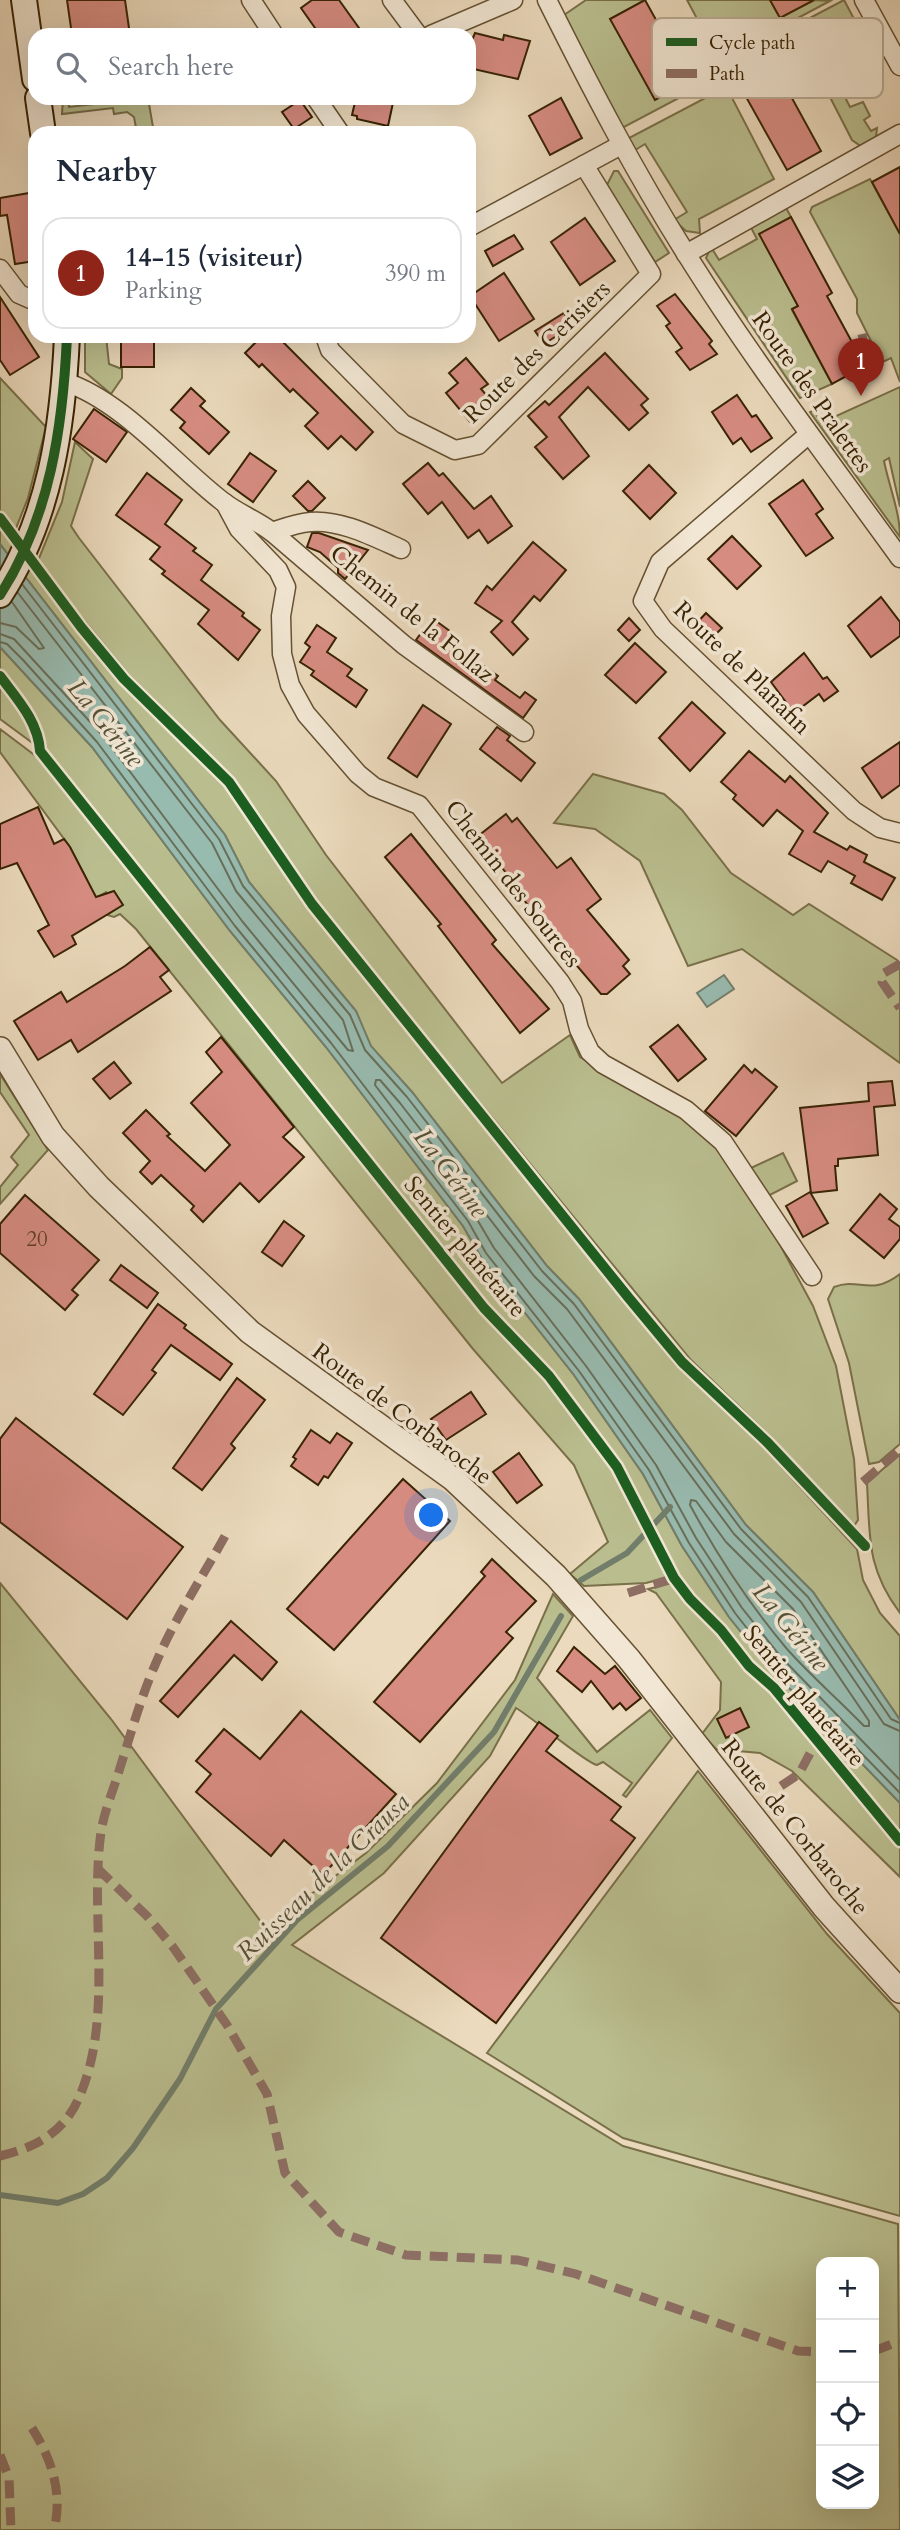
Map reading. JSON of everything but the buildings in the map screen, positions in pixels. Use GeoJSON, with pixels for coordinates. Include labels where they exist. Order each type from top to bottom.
{"type":"FeatureCollection","features":[{"type":"Feature","properties":{"kind":"main road"},"geometry":{"type":"LineString","coordinates":[[24,0],[28,29]]}},
{"type":"Feature","properties":{"kind":"main road"},"geometry":{"type":"LineString","coordinates":[[39,105],[42,126]]}},
{"type":"Feature","properties":{"kind":"main road"},"geometry":{"type":"LineString","coordinates":[[0,596],[30,537],[54,459],[65,382],[67,343]]}},
{"type":"Feature","properties":{"kind":"street"},"geometry":{"type":"LineString","coordinates":[[251,0],[269,28]]}},
{"type":"Feature","properties":{"kind":"street"},"geometry":{"type":"LineString","coordinates":[[392,0],[413,28]]}},
{"type":"Feature","properties":{"kind":"street"},"geometry":{"type":"LineString","coordinates":[[447,28],[513,0]]}},
{"type":"Feature","properties":{"kind":"street","name":"Route des Pralettes"},"geometry":{"type":"LineString","coordinates":[[547,0],[621,145],[686,254],[809,434],[900,558]]}},
{"type":"Feature","properties":{"kind":"street"},"geometry":{"type":"LineString","coordinates":[[864,0],[874,18]]}},
{"type":"Feature","properties":{"kind":"street"},"geometry":{"type":"LineString","coordinates":[[883,35],[900,66]]}},
{"type":"Feature","properties":{"kind":"street"},"geometry":{"type":"LineString","coordinates":[[321,105],[335,126]]}},
{"type":"Feature","properties":{"kind":"street"},"geometry":{"type":"LineString","coordinates":[[686,254],[900,134]]}},
{"type":"Feature","properties":{"kind":"street"},"geometry":{"type":"LineString","coordinates":[[476,223],[621,145]]}},
{"type":"Feature","properties":{"kind":"street","name":"Route des Cerisiers"},"geometry":{"type":"LineString","coordinates":[[328,343],[330,350],[403,424],[454,450],[478,446],[652,274],[584,165]]}},
{"type":"Feature","properties":{"kind":"street"},"geometry":{"type":"LineString","coordinates":[[0,269],[19,294],[28,298]]}},
{"type":"Feature","properties":{"kind":"street","name":"Chemin de la Follaz"},"geometry":{"type":"LineString","coordinates":[[65,382],[84,389],[117,412],[225,503],[252,517],[272,532],[404,645],[524,732]]}},
{"type":"Feature","properties":{"kind":"street","name":"Route de Planafin"},"geometry":{"type":"LineString","coordinates":[[809,434],[660,562],[643,601],[663,629],[854,811],[880,828],[900,833]]}},
{"type":"Feature","properties":{"kind":"street","name":"Chemin des Sources"},"geometry":{"type":"LineString","coordinates":[[225,503],[239,529],[278,570],[286,587],[281,616],[282,654],[290,685],[306,714],[358,774],[374,787],[419,805],[560,982],[572,1001],[579,1029],[590,1052],[603,1064],[686,1110],[723,1142],[813,1276]]}},
{"type":"Feature","properties":{"kind":"street","name":"Chemin de la Follaz"},"geometry":{"type":"LineString","coordinates":[[272,532],[307,522],[336,524],[401,549]]}},
{"type":"Feature","properties":{"kind":"street","name":"Route de Corbaroche"},"geometry":{"type":"LineString","coordinates":[[0,1049],[53,1136],[99,1187],[221,1305],[250,1332],[297,1368],[369,1415],[453,1479],[556,1576],[629,1659],[824,1907],[900,1991]]}},
{"type":"Feature","properties":{"kind":"green space"},"geometry":{"type":"Polygon","coordinates":[[[586,0],[645,0],[611,19],[652,98],[679,98],[624,127],[616,126],[564,15],[586,0]]]}},
{"type":"Feature","properties":{"kind":"green space"},"geometry":{"type":"Polygon","coordinates":[[[687,0],[770,0],[780,18],[697,18],[687,0]]]}},
{"type":"Feature","properties":{"kind":"green space"},"geometry":{"type":"Polygon","coordinates":[[[814,0],[830,1],[798,18],[780,18],[814,0]]]}},
{"type":"Feature","properties":{"kind":"green space"},"geometry":{"type":"Polygon","coordinates":[[[844,0],[854,18],[810,18],[844,0]]]}},
{"type":"Feature","properties":{"kind":"green space"},"geometry":{"type":"Polygon","coordinates":[[[705,98],[732,98],[774,179],[699,219],[700,233],[686,231],[674,220],[687,212],[645,144],[632,152],[626,143],[629,138],[705,98]]]}},
{"type":"Feature","properties":{"kind":"green space"},"geometry":{"type":"Polygon","coordinates":[[[830,98],[845,98],[850,107],[863,102],[870,116],[864,120],[871,131],[877,128],[876,137],[862,147],[852,140],[830,98]]]}},
{"type":"Feature","properties":{"kind":"green space"},"geometry":{"type":"Polygon","coordinates":[[[63,105],[149,105],[153,126],[136,126],[134,117],[127,112],[114,114],[113,108],[62,114],[63,105]]]}},
{"type":"Feature","properties":{"kind":"green space"},"geometry":{"type":"Polygon","coordinates":[[[614,171],[618,171],[669,253],[655,262],[607,185],[614,171]]]}},
{"type":"Feature","properties":{"kind":"green space"},"geometry":{"type":"Polygon","coordinates":[[[870,179],[900,234],[900,382],[891,358],[874,366],[868,353],[875,349],[857,313],[857,299],[810,212],[812,207],[870,179]]]}},
{"type":"Feature","properties":{"kind":"green space"},"geometry":{"type":"Polygon","coordinates":[[[784,204],[791,217],[760,234],[798,306],[792,310],[832,384],[800,398],[706,258],[711,247],[719,260],[757,239],[748,222],[784,204]]]}},
{"type":"Feature","properties":{"kind":"green space"},"geometry":{"type":"Polygon","coordinates":[[[85,343],[107,343],[109,364],[122,369],[122,378],[111,394],[85,372],[85,343]]]}},
{"type":"Feature","properties":{"kind":"green space"},"geometry":{"type":"Polygon","coordinates":[[[0,378],[46,427],[28,498],[14,533],[0,510],[0,378]]]}},
{"type":"Feature","properties":{"kind":"green space"},"geometry":{"type":"Polygon","coordinates":[[[900,387],[900,507],[889,458],[884,461],[900,537],[810,412],[814,410],[821,423],[900,387]]]}},
{"type":"Feature","properties":{"kind":"green space"},"geometry":{"type":"Polygon","coordinates":[[[75,442],[93,459],[71,526],[220,720],[276,781],[326,855],[502,1083],[570,1035],[580,1057],[683,1117],[720,1148],[765,1217],[813,1306],[836,1366],[854,1459],[858,1520],[854,1526],[846,1522],[773,1439],[690,1359],[315,901],[234,779],[129,675],[37,563],[62,502],[75,442]]]}},
{"type":"Feature","properties":{"kind":"green space"},"geometry":{"type":"Polygon","coordinates":[[[0,527],[121,682],[225,786],[308,907],[676,1365],[765,1449],[857,1549],[863,1580],[880,1613],[900,1636],[900,1720],[813,1592],[746,1525],[579,1299],[547,1266],[412,1092],[370,1046],[356,1011],[249,882],[225,835],[0,544],[0,527]]]}},
{"type":"Feature","properties":{"kind":"green space"},"geometry":{"type":"Polygon","coordinates":[[[0,647],[92,747],[230,931],[326,1047],[463,1226],[481,1257],[574,1375],[643,1474],[682,1546],[729,1617],[769,1667],[900,1803],[900,1836],[780,1690],[751,1663],[722,1626],[692,1597],[675,1573],[622,1468],[553,1375],[487,1306],[45,749],[36,722],[0,672],[0,647]]]}},
{"type":"Feature","properties":{"kind":"green space"},"geometry":{"type":"Polygon","coordinates":[[[0,682],[29,723],[34,744],[0,719],[0,682]]]}},
{"type":"Feature","properties":{"kind":"green space"},"geometry":{"type":"Polygon","coordinates":[[[0,729],[41,760],[481,1310],[544,1376],[624,1486],[669,1577],[646,1583],[584,1586],[570,1574],[608,1542],[574,1465],[473,1349],[136,929],[120,914],[114,917],[107,915],[116,909],[106,892],[84,905],[87,880],[70,847],[0,752],[0,729]]]}},
{"type":"Feature","properties":{"kind":"green space"},"geometry":{"type":"Polygon","coordinates":[[[593,774],[664,794],[682,810],[731,873],[793,915],[809,904],[897,960],[900,963],[900,1063],[742,949],[688,966],[640,861],[595,829],[554,823],[593,774]]]}},
{"type":"Feature","properties":{"kind":"green space"},"geometry":{"type":"Polygon","coordinates":[[[0,1074],[48,1150],[0,1204],[0,1187],[18,1165],[11,1157],[29,1135],[0,1092],[0,1074]]]}},
{"type":"Feature","properties":{"kind":"green space"},"geometry":{"type":"Polygon","coordinates":[[[783,1153],[797,1181],[768,1196],[751,1168],[783,1153]]]}},
{"type":"Feature","properties":{"kind":"green space"},"geometry":{"type":"Polygon","coordinates":[[[900,1274],[900,1444],[879,1462],[869,1464],[849,1363],[828,1299],[834,1287],[851,1284],[873,1286],[890,1281],[900,1274]]]}},
{"type":"Feature","properties":{"kind":"green space"},"geometry":{"type":"Polygon","coordinates":[[[900,1454],[900,1613],[889,1597],[875,1566],[867,1483],[900,1454]]]}},
{"type":"Feature","properties":{"kind":"green space"},"geometry":{"type":"Polygon","coordinates":[[[0,1583],[111,1719],[267,1930],[273,1934],[306,1898],[366,1853],[437,1783],[515,1680],[553,1594],[573,1616],[537,1678],[597,1752],[650,1710],[672,1738],[626,1797],[623,1795],[632,1783],[603,1762],[597,1765],[591,1763],[516,1708],[490,1756],[384,1873],[292,1945],[623,2146],[898,2224],[900,2530],[0,2530],[0,1583]]]}},
{"type":"Feature","properties":{"kind":"green space"},"geometry":{"type":"Polygon","coordinates":[[[672,1583],[717,1630],[746,1668],[770,1692],[900,1845],[900,1877],[792,1771],[760,1753],[716,1749],[702,1734],[720,1710],[721,1682],[656,1593],[648,1589],[672,1583]]]}},
{"type":"Feature","properties":{"kind":"green space"},"geometry":{"type":"Polygon","coordinates":[[[698,1771],[827,1934],[900,2013],[900,2216],[623,2138],[487,2053],[698,1771]]]}},
{"type":"Feature","properties":{"kind":"water","name":"La Gérine"},"geometry":{"type":"Polygon","coordinates":[[[0,544],[225,835],[249,882],[356,1011],[371,1046],[412,1092],[547,1266],[579,1299],[746,1525],[813,1592],[900,1720],[900,1803],[769,1667],[729,1617],[682,1546],[643,1474],[574,1375],[481,1257],[463,1226],[326,1047],[230,931],[92,747],[0,647],[0,544]]]}},
{"type":"Feature","properties":{"kind":"water"},"geometry":{"type":"Polygon","coordinates":[[[724,975],[734,989],[707,1007],[697,993],[724,975]]]}},
{"type":"Feature","properties":{"kind":"waterway","name":"Ruisseau de la Crausa"},"geometry":{"type":"LineString","coordinates":[[581,1580],[627,1553],[670,1507]]}},
{"type":"Feature","properties":{"kind":"waterway","name":"Ruisseau de la Crausa"},"geometry":{"type":"LineString","coordinates":[[0,2195],[58,2203],[83,2194],[107,2178],[133,2148],[180,2079],[216,2009],[297,1920],[388,1846],[494,1732],[561,1616]]}},
{"type":"Feature","properties":{"kind":"marked path"},"geometry":{"type":"LineString","coordinates":[[862,334],[866,353]]}},
{"type":"Feature","properties":{"kind":"marked path"},"geometry":{"type":"LineString","coordinates":[[868,358],[876,373]]}},
{"type":"Feature","properties":{"kind":"marked path"},"geometry":{"type":"LineString","coordinates":[[900,964],[884,973],[882,982],[900,1008]]}},
{"type":"Feature","properties":{"kind":"marked path"},"geometry":{"type":"LineString","coordinates":[[863,1482],[900,1450]]}},
{"type":"Feature","properties":{"kind":"marked path"},"geometry":{"type":"LineString","coordinates":[[0,2156],[24,2149],[56,2130],[72,2112],[78,2100],[89,2069],[96,2036],[99,1968],[98,1865],[104,1817],[153,1670],[174,1626],[225,1536]]}},
{"type":"Feature","properties":{"kind":"marked path"},"geometry":{"type":"LineString","coordinates":[[628,1593],[674,1578]]}},
{"type":"Feature","properties":{"kind":"marked path"},"geometry":{"type":"LineString","coordinates":[[781,1786],[799,1774],[816,1742]]}},
{"type":"Feature","properties":{"kind":"marked path"},"geometry":{"type":"LineString","coordinates":[[97,1868],[147,1916],[173,1947],[227,2025],[267,2094],[285,2173],[339,2232],[406,2255],[518,2260],[576,2274],[798,2351],[816,2352]]}},
{"type":"Feature","properties":{"kind":"marked path"},"geometry":{"type":"LineString","coordinates":[[879,2349],[900,2341]]}},
{"type":"Feature","properties":{"kind":"marked path"},"geometry":{"type":"LineString","coordinates":[[32,2428],[54,2477],[57,2503],[54,2530]]}},
{"type":"Feature","properties":{"kind":"marked path"},"geometry":{"type":"LineString","coordinates":[[0,2455],[9,2478],[11,2530]]}},
{"type":"Feature","properties":{"kind":"cycle path"},"geometry":{"type":"LineString","coordinates":[[0,595],[31,535],[51,470],[62,404],[67,343]]}},
{"type":"Feature","properties":{"kind":"cycle path"},"geometry":{"type":"LineString","coordinates":[[0,518],[81,627],[124,679],[229,782],[312,904],[682,1362],[768,1443],[865,1546]]}},
{"type":"Feature","properties":{"kind":"cycle path","name":"Sentier planétaire"},"geometry":{"type":"LineString","coordinates":[[0,676],[31,720],[40,751],[484,1308],[549,1376],[617,1467],[674,1578],[690,1599],[721,1630],[749,1666],[774,1688],[900,1841]]}},
{"type":"Feature","properties":{"kind":"place","name":"14-15 (visiteur)"},"geometry":{"type":"Point","coordinates":[861,396]}}]}
